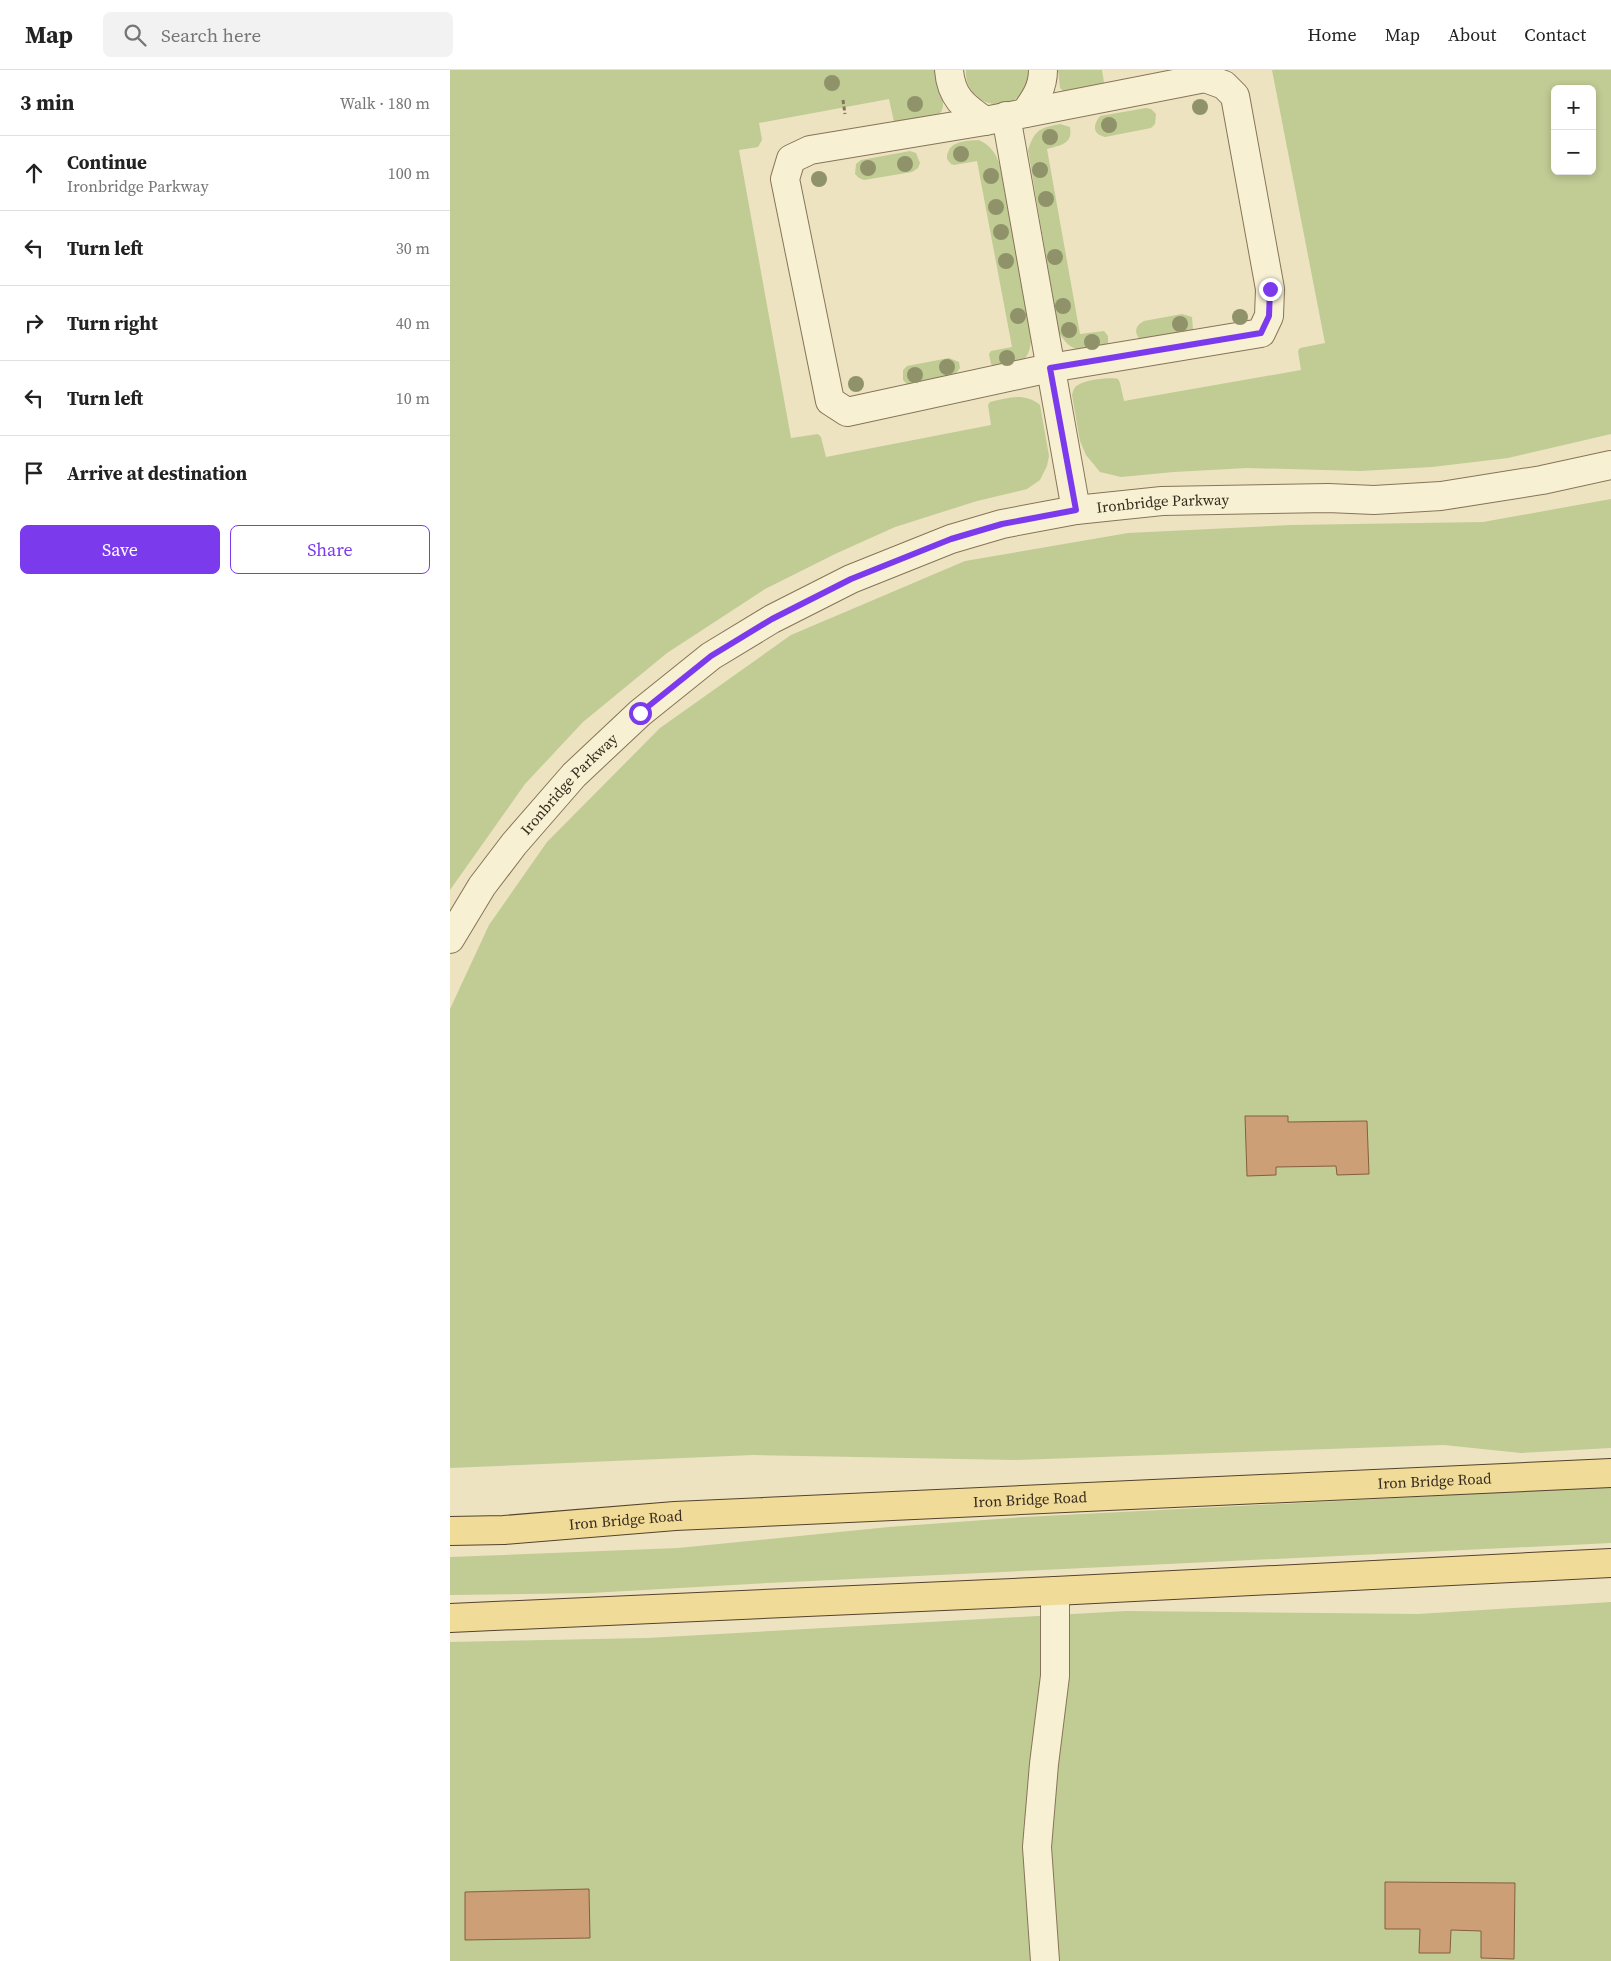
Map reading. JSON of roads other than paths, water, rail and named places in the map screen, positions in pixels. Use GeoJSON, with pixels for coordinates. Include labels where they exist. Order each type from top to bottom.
{"type":"FeatureCollection","features":[{"type":"Feature","properties":{"kind":"main road","name":"Iron Bridge Road"},"geometry":{"type":"LineString","coordinates":[[450,1531],[504,1530],[684,1515],[1611,1473]]}},
{"type":"Feature","properties":{"kind":"main road"},"geometry":{"type":"LineString","coordinates":[[450,1618],[1611,1563]]}},
{"type":"Feature","properties":{"kind":"street"},"geometry":{"type":"LineString","coordinates":[[949,70],[952,86],[959,101],[1005,117]]}},
{"type":"Feature","properties":{"kind":"street"},"geometry":{"type":"LineString","coordinates":[[1005,117],[1038,94],[1044,70]]}},
{"type":"Feature","properties":{"kind":"street"},"geometry":{"type":"LineString","coordinates":[[1205,78],[1224,85],[1235,96],[1270,289],[1269,316],[1261,333],[1050,368],[847,412],[830,402],[785,179],[791,159],[810,150],[1005,117],[1205,78]]}},
{"type":"Feature","properties":{"kind":"street"},"geometry":{"type":"LineString","coordinates":[[1005,117],[1076,510]]}},
{"type":"Feature","properties":{"kind":"street","name":"Ironbridge Parkway"},"geometry":{"type":"LineString","coordinates":[[450,939],[482,886],[508,851],[574,776],[640,713],[711,656],[772,619],[860,575],[951,539],[1002,524],[1076,510],[1162,501],[1328,498],[1374,500],[1441,496],[1542,480],[1611,464]]}},
{"type":"Feature","properties":{"kind":"street"},"geometry":{"type":"LineString","coordinates":[[1045,1961],[1037,1847],[1044,1764],[1055,1676],[1055,1590]]}}]}
